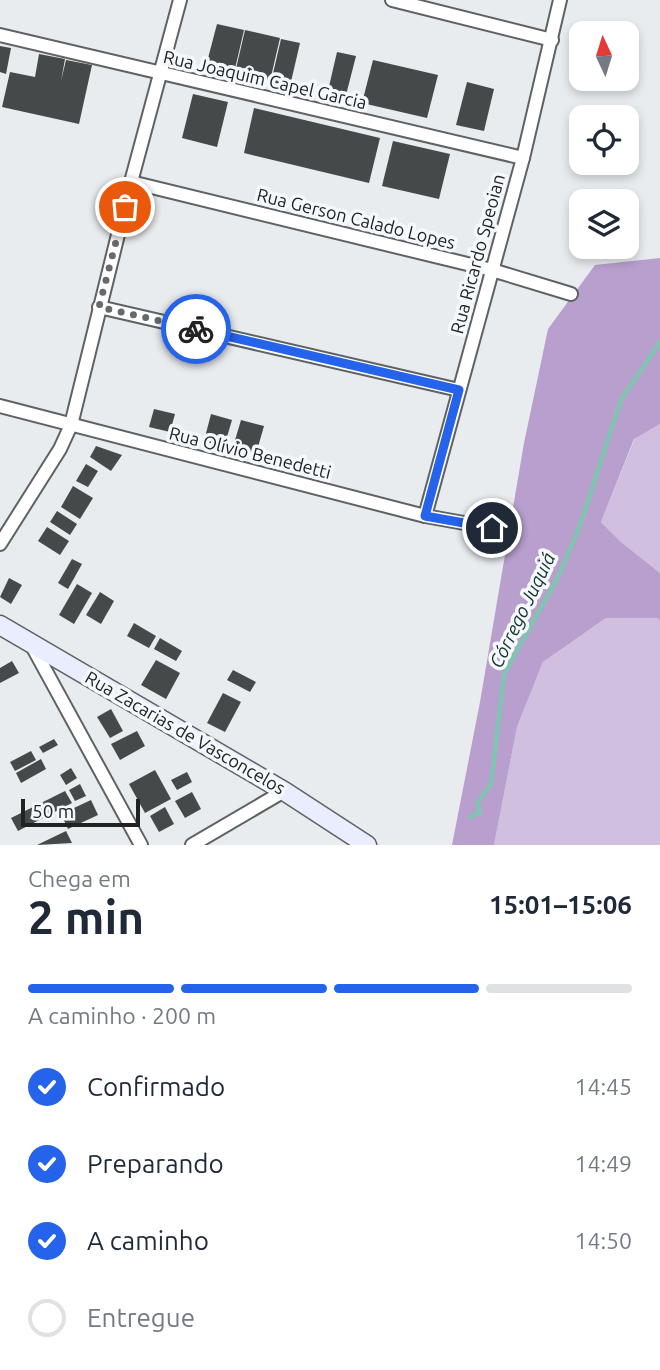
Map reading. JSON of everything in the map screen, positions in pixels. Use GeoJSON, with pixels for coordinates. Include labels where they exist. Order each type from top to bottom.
{"type":"FeatureCollection","features":[{"type":"Feature","properties":{"kind":"street"},"geometry":{"type":"LineString","coordinates":[[0,544],[60,449],[71,425],[131,182],[180,0]]}},
{"type":"Feature","properties":{"kind":"street"},"geometry":{"type":"LineString","coordinates":[[392,0],[552,40]]}},
{"type":"Feature","properties":{"kind":"street","name":"Rua Ricardo Speoian"},"geometry":{"type":"LineString","coordinates":[[425,516],[523,158],[560,0]]}},
{"type":"Feature","properties":{"kind":"street","name":"Rua Joaquim Capel Garcia"},"geometry":{"type":"LineString","coordinates":[[0,35],[523,158]]}},
{"type":"Feature","properties":{"kind":"street","name":"Rua Gerson Calado Lopes"},"geometry":{"type":"LineString","coordinates":[[131,182],[492,270],[571,294]]}},
{"type":"Feature","properties":{"kind":"street"},"geometry":{"type":"LineString","coordinates":[[99,307],[459,390]]}},
{"type":"Feature","properties":{"kind":"street","name":"Rua Olívio Benedetti"},"geometry":{"type":"LineString","coordinates":[[0,405],[425,516],[492,528]]}},
{"type":"Feature","properties":{"kind":"street","name":"Rua Zacarias de Vasconcelos"},"geometry":{"type":"LineString","coordinates":[[0,625],[284,791],[368,845]]}},
{"type":"Feature","properties":{"kind":"street"},"geometry":{"type":"LineString","coordinates":[[31,643],[141,845]]}},
{"type":"Feature","properties":{"kind":"street"},"geometry":{"type":"LineString","coordinates":[[192,845],[284,791]]}},
{"type":"Feature","properties":{"kind":"shaded area"},"geometry":{"type":"Polygon","coordinates":[[[660,258],[660,424],[634,439],[601,522],[660,573],[660,620],[606,618],[543,662],[517,727],[494,845],[452,845],[480,702],[524,443],[548,329],[595,265],[660,258]]]}},
{"type":"Feature","properties":{"kind":"shaded area"},"geometry":{"type":"Polygon","coordinates":[[[660,424],[660,573],[601,522],[635,438],[660,424]]]}},
{"type":"Feature","properties":{"kind":"shaded area"},"geometry":{"type":"Polygon","coordinates":[[[606,618],[660,620],[660,845],[494,845],[517,727],[543,662],[606,618]]]}},
{"type":"Feature","properties":{"kind":"building"},"geometry":{"type":"Polygon","coordinates":[[[217,24],[244,30],[234,73],[206,66],[217,24]]]}},
{"type":"Feature","properties":{"kind":"building"},"geometry":{"type":"Polygon","coordinates":[[[245,30],[280,38],[270,81],[235,73],[245,30]]]}},
{"type":"Feature","properties":{"kind":"building"},"geometry":{"type":"Polygon","coordinates":[[[281,39],[300,43],[290,86],[271,82],[281,39]]]}},
{"type":"Feature","properties":{"kind":"building"},"geometry":{"type":"Polygon","coordinates":[[[0,46],[11,48],[6,74],[0,72],[0,46]]]}},
{"type":"Feature","properties":{"kind":"building"},"geometry":{"type":"Polygon","coordinates":[[[337,52],[356,56],[345,99],[327,95],[337,52]]]}},
{"type":"Feature","properties":{"kind":"building"},"geometry":{"type":"Polygon","coordinates":[[[39,54],[65,59],[61,81],[66,60],[92,65],[79,124],[2,107],[10,72],[35,77],[39,54]]]}},
{"type":"Feature","properties":{"kind":"building"},"geometry":{"type":"Polygon","coordinates":[[[373,60],[438,75],[427,118],[362,103],[373,60]]]}},
{"type":"Feature","properties":{"kind":"building"},"geometry":{"type":"Polygon","coordinates":[[[467,82],[494,89],[484,131],[456,125],[467,82]]]}},
{"type":"Feature","properties":{"kind":"building"},"geometry":{"type":"Polygon","coordinates":[[[193,94],[228,102],[217,147],[182,138],[193,94]]]}},
{"type":"Feature","properties":{"kind":"building"},"geometry":{"type":"Polygon","coordinates":[[[254,108],[380,138],[369,183],[244,153],[254,108]]]}},
{"type":"Feature","properties":{"kind":"building"},"geometry":{"type":"Polygon","coordinates":[[[393,141],[450,154],[439,199],[382,186],[393,141]]]}},
{"type":"Feature","properties":{"kind":"building"},"geometry":{"type":"Polygon","coordinates":[[[154,409],[175,414],[170,432],[149,427],[154,409]]]}},
{"type":"Feature","properties":{"kind":"building"},"geometry":{"type":"Polygon","coordinates":[[[211,414],[232,420],[224,447],[204,441],[211,414]]]}},
{"type":"Feature","properties":{"kind":"building"},"geometry":{"type":"Polygon","coordinates":[[[241,420],[264,426],[256,454],[233,447],[241,420]]]}},
{"type":"Feature","properties":{"kind":"building"},"geometry":{"type":"Polygon","coordinates":[[[96,446],[122,455],[111,471],[90,457],[96,446]]]}},
{"type":"Feature","properties":{"kind":"building"},"geometry":{"type":"Polygon","coordinates":[[[86,464],[98,471],[88,487],[76,481],[86,464]]]}},
{"type":"Feature","properties":{"kind":"building"},"geometry":{"type":"Polygon","coordinates":[[[73,486],[93,498],[80,519],[61,507],[73,486]]]}},
{"type":"Feature","properties":{"kind":"building"},"geometry":{"type":"Polygon","coordinates":[[[57,511],[77,524],[70,535],[50,522],[57,511]]]}},
{"type":"Feature","properties":{"kind":"building"},"geometry":{"type":"Polygon","coordinates":[[[47,527],[69,541],[60,555],[38,541],[47,527]]]}},
{"type":"Feature","properties":{"kind":"building"},"geometry":{"type":"Polygon","coordinates":[[[72,559],[82,564],[68,589],[58,583],[72,559]]]}},
{"type":"Feature","properties":{"kind":"building"},"geometry":{"type":"Polygon","coordinates":[[[9,578],[22,585],[11,604],[0,597],[9,578]]]}},
{"type":"Feature","properties":{"kind":"building"},"geometry":{"type":"Polygon","coordinates":[[[77,584],[92,593],[74,624],[59,615],[77,584]]]}},
{"type":"Feature","properties":{"kind":"building"},"geometry":{"type":"Polygon","coordinates":[[[100,592],[114,601],[101,624],[86,615],[100,592]]]}},
{"type":"Feature","properties":{"kind":"building"},"geometry":{"type":"Polygon","coordinates":[[[134,623],[156,636],[149,648],[127,636],[134,623]]]}},
{"type":"Feature","properties":{"kind":"building"},"geometry":{"type":"Polygon","coordinates":[[[160,638],[182,651],[176,661],[154,649],[160,638]]]}},
{"type":"Feature","properties":{"kind":"building"},"geometry":{"type":"Polygon","coordinates":[[[156,660],[180,673],[166,699],[141,685],[156,660]]]}},
{"type":"Feature","properties":{"kind":"building"},"geometry":{"type":"Polygon","coordinates":[[[12,661],[19,673],[0,683],[0,668],[12,661]]]}},
{"type":"Feature","properties":{"kind":"building"},"geometry":{"type":"Polygon","coordinates":[[[233,670],[256,682],[250,692],[227,680],[233,670]]]}},
{"type":"Feature","properties":{"kind":"building"},"geometry":{"type":"Polygon","coordinates":[[[223,693],[241,702],[225,732],[207,723],[223,693]]]}},
{"type":"Feature","properties":{"kind":"building"},"geometry":{"type":"Polygon","coordinates":[[[111,709],[123,731],[110,738],[97,717],[111,709]]]}},
{"type":"Feature","properties":{"kind":"building"},"geometry":{"type":"Polygon","coordinates":[[[137,731],[145,746],[120,760],[111,744],[137,731]]]}},
{"type":"Feature","properties":{"kind":"building"},"geometry":{"type":"Polygon","coordinates":[[[54,739],[58,745],[43,753],[39,747],[54,739]]]}},
{"type":"Feature","properties":{"kind":"building"},"geometry":{"type":"Polygon","coordinates":[[[31,751],[36,760],[15,771],[10,762],[31,751]]]}},
{"type":"Feature","properties":{"kind":"building"},"geometry":{"type":"Polygon","coordinates":[[[41,759],[46,769],[21,783],[16,773],[41,759]]]}},
{"type":"Feature","properties":{"kind":"building"},"geometry":{"type":"Polygon","coordinates":[[[71,768],[77,778],[66,785],[60,775],[71,768]]]}},
{"type":"Feature","properties":{"kind":"building"},"geometry":{"type":"Polygon","coordinates":[[[155,770],[171,799],[145,813],[129,784],[155,770]]]}},
{"type":"Feature","properties":{"kind":"building"},"geometry":{"type":"Polygon","coordinates":[[[187,772],[192,782],[177,790],[171,780],[187,772]]]}},
{"type":"Feature","properties":{"kind":"building"},"geometry":{"type":"Polygon","coordinates":[[[80,784],[86,796],[75,801],[69,790],[80,784]]]}},
{"type":"Feature","properties":{"kind":"building"},"geometry":{"type":"Polygon","coordinates":[[[65,791],[72,803],[18,831],[11,818],[65,791]]]}},
{"type":"Feature","properties":{"kind":"building"},"geometry":{"type":"Polygon","coordinates":[[[192,792],[201,809],[185,818],[175,801],[192,792]]]}},
{"type":"Feature","properties":{"kind":"building"},"geometry":{"type":"Polygon","coordinates":[[[91,800],[98,815],[68,829],[61,814],[91,800]]]}},
{"type":"Feature","properties":{"kind":"building"},"geometry":{"type":"Polygon","coordinates":[[[165,807],[174,824],[159,832],[150,816],[165,807]]]}},
{"type":"Feature","properties":{"kind":"building"},"geometry":{"type":"Polygon","coordinates":[[[66,831],[72,843],[37,845],[66,831]]]}},
{"type":"Feature","properties":{"kind":"waterway","name":"Córrego Juquiá"},"geometry":{"type":"LineString","coordinates":[[470,817],[480,812],[477,803],[491,784],[504,674],[558,577],[579,528],[621,400],[660,342]]}},
{"type":"Feature","properties":{"kind":"way so far"},"geometry":{"type":"LineString","coordinates":[[125,207],[99,307],[196,329]]}},
{"type":"Feature","properties":{"kind":"route"},"geometry":{"type":"LineString","coordinates":[[196,329],[459,390],[425,516],[492,528]]}}]}
